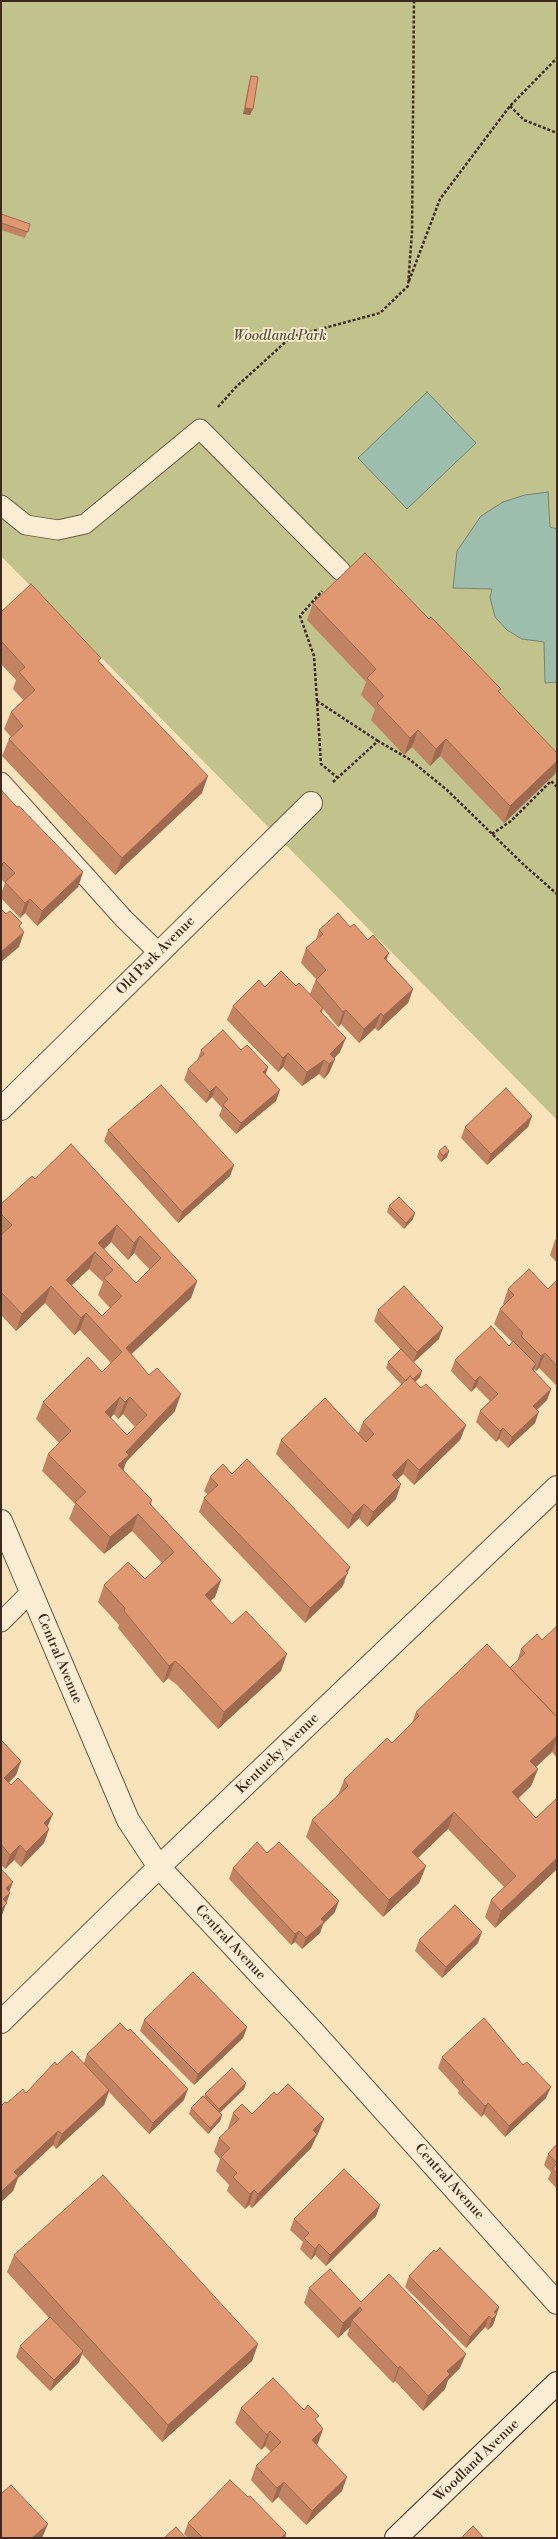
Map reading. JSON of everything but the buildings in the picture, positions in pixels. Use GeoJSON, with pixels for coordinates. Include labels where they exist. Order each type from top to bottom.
{"type":"FeatureCollection","features":[{"type":"Feature","properties":{"kind":"street","name":"Old Park Avenue"},"geometry":{"type":"LineString","coordinates":[[1,1109],[311,803]]}},
{"type":"Feature","properties":{"kind":"street","name":"Kentucky Avenue"},"geometry":{"type":"LineString","coordinates":[[1,2022],[159,1867],[557,1487]]}},
{"type":"Feature","properties":{"kind":"street","name":"Central Avenue"},"geometry":{"type":"LineString","coordinates":[[1,1521],[128,1820],[159,1867],[315,2034],[557,2303]]}},
{"type":"Feature","properties":{"kind":"street","name":"Woodland Avenue"},"geometry":{"type":"LineString","coordinates":[[396,2538],[557,2383]]}},
{"type":"Feature","properties":{"kind":"lane"},"geometry":{"type":"LineString","coordinates":[[1,505],[26,525],[58,530],[85,524],[200,428],[341,571]]}},
{"type":"Feature","properties":{"kind":"lane"},"geometry":{"type":"LineString","coordinates":[[1,782],[124,919],[159,953]]}},
{"type":"Feature","properties":{"kind":"lane"},"geometry":{"type":"LineString","coordinates":[[1,1622],[31,1592]]}},
{"type":"Feature","properties":{"kind":"path"},"geometry":{"type":"LineString","coordinates":[[408,286],[412,232],[414,1]]}},
{"type":"Feature","properties":{"kind":"path"},"geometry":{"type":"LineString","coordinates":[[200,428],[236,387],[291,337],[380,313],[408,286],[440,199],[510,106],[557,58]]}},
{"type":"Feature","properties":{"kind":"path"},"geometry":{"type":"LineString","coordinates":[[510,106],[524,120],[557,133]]}},
{"type":"Feature","properties":{"kind":"path"},"geometry":{"type":"LineString","coordinates":[[338,778],[322,764],[314,656],[300,616],[341,571]]}},
{"type":"Feature","properties":{"kind":"path"},"geometry":{"type":"LineString","coordinates":[[317,701],[378,741],[409,759],[447,790],[557,894]]}},
{"type":"Feature","properties":{"kind":"path"},"geometry":{"type":"LineString","coordinates":[[311,803],[378,741]]}},
{"type":"Feature","properties":{"kind":"path"},"geometry":{"type":"LineString","coordinates":[[492,834],[511,821],[551,780],[557,787]]}},
{"type":"Feature","properties":{"kind":"green space","name":"Woodland Park"},"geometry":{"type":"Polygon","coordinates":[[[1,1],[557,1],[557,1120],[1,556],[1,1]]]}},
{"type":"Feature","properties":{"kind":"shaded area"},"geometry":{"type":"Polygon","coordinates":[[[427,392],[476,443],[407,509],[358,458],[427,392]]]}},
{"type":"Feature","properties":{"kind":"shaded area"},"geometry":{"type":"Polygon","coordinates":[[[548,492],[550,527],[557,529],[557,682],[545,683],[544,642],[522,639],[507,630],[495,617],[490,597],[492,589],[453,588],[457,551],[481,516],[503,502],[525,495],[548,492]]]}}]}
